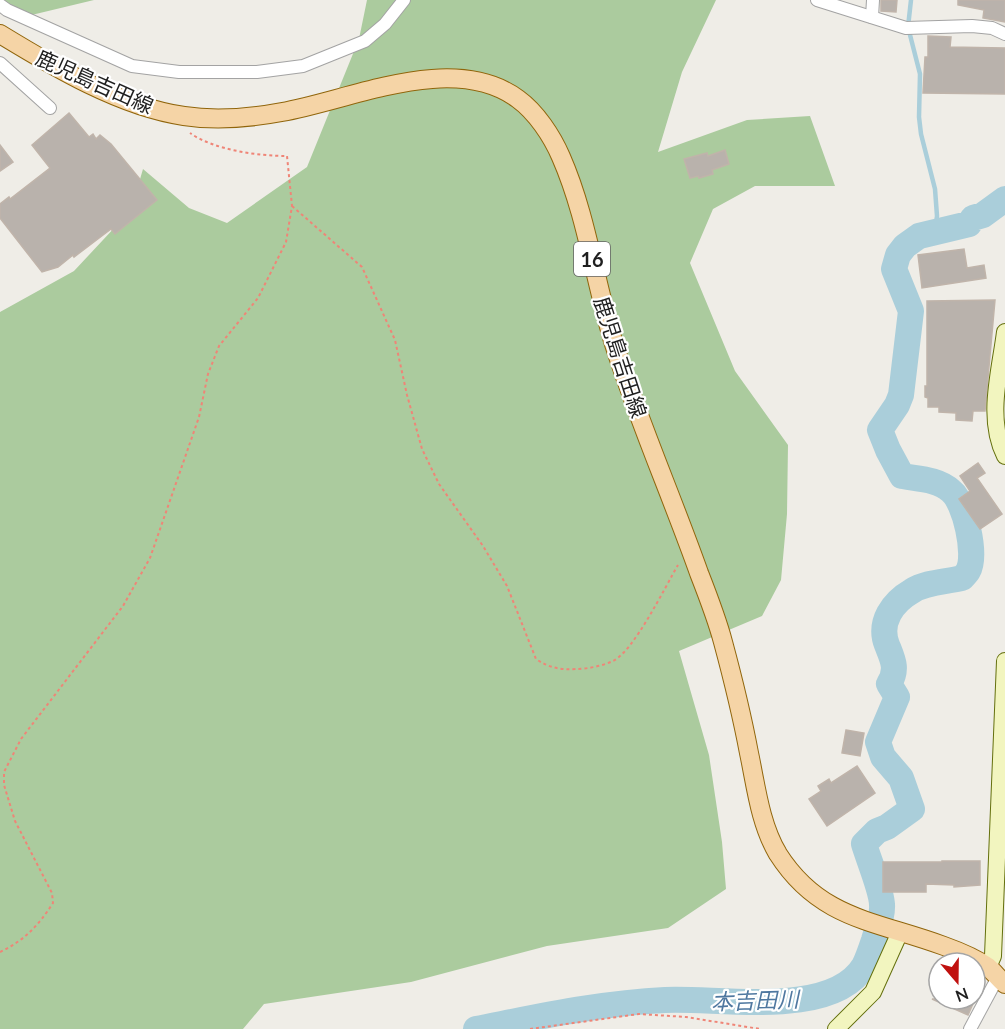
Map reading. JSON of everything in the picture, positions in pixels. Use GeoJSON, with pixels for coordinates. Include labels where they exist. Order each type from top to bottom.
{"type":"FeatureCollection","features":[{"type":"Feature","properties":{"kind":"main road","name":"鹿児島吉田線"},"geometry":{"type":"LineString","coordinates":[[0,34],[79,78],[131,102],[186,116],[230,118],[284,112],[411,80],[437,78],[460,79],[492,86],[518,99],[550,136],[561,156],[573,190],[614,342],[637,411],[690,546],[723,640],[760,804],[771,841],[791,872],[825,903],[853,917],[958,951],[997,976]]}},
{"type":"Feature","properties":{"kind":"street"},"geometry":{"type":"LineString","coordinates":[[0,5],[132,66],[179,72],[257,72],[303,66],[365,41],[384,24],[404,0]]}},
{"type":"Feature","properties":{"kind":"street"},"geometry":{"type":"LineString","coordinates":[[817,0],[912,29],[972,26],[992,28],[1005,33]]}},
{"type":"Feature","properties":{"kind":"street"},"geometry":{"type":"LineString","coordinates":[[872,17],[873,0]]}},
{"type":"Feature","properties":{"kind":"street"},"geometry":{"type":"LineString","coordinates":[[0,63],[50,108]]}},
{"type":"Feature","properties":{"kind":"street"},"geometry":{"type":"LineString","coordinates":[[1005,332],[994,416],[996,436],[1005,456]]}},
{"type":"Feature","properties":{"kind":"street"},"geometry":{"type":"LineString","coordinates":[[970,1029],[997,976],[993,956],[1005,661]]}},
{"type":"Feature","properties":{"kind":"street"},"geometry":{"type":"LineString","coordinates":[[836,1029],[873,992],[892,930]]}},
{"type":"Feature","properties":{"kind":"path"},"geometry":{"type":"LineString","coordinates":[[0,952],[38,926],[54,903],[52,893],[15,821],[4,785],[4,771],[21,739],[123,606],[150,558],[199,417],[208,374],[219,346],[258,298],[286,242],[292,206],[287,156],[264,156],[205,142],[191,134],[186,116]]}},
{"type":"Feature","properties":{"kind":"path"},"geometry":{"type":"LineString","coordinates":[[292,206],[362,267],[395,340],[422,449],[439,484],[483,546],[507,586],[536,659],[547,666],[562,670],[584,669],[614,661],[629,647],[690,546]]}},
{"type":"Feature","properties":{"kind":"path"},"geometry":{"type":"LineString","coordinates":[[531,1029],[639,1014],[686,1017],[760,1029]]}},
{"type":"Feature","properties":{"kind":"green space"},"geometry":{"type":"Polygon","coordinates":[[[0,0],[94,0],[19,18],[0,0]]]}},
{"type":"Feature","properties":{"kind":"green space"},"geometry":{"type":"Polygon","coordinates":[[[367,0],[716,0],[682,72],[658,152],[747,120],[810,116],[835,186],[755,186],[713,209],[690,263],[735,371],[788,445],[787,514],[781,580],[762,616],[679,651],[709,755],[722,842],[726,889],[668,928],[547,946],[411,982],[264,1004],[243,1029],[0,1029],[0,312],[74,271],[131,210],[143,169],[189,208],[227,223],[307,167],[359,39],[367,0]]]}},
{"type":"Feature","properties":{"kind":"building"},"geometry":{"type":"Polygon","coordinates":[[[881,0],[897,0],[896,12],[881,11],[881,0]]]}},
{"type":"Feature","properties":{"kind":"building"},"geometry":{"type":"Polygon","coordinates":[[[958,0],[1005,0],[1005,22],[983,18],[984,10],[958,5],[958,0]]]}},
{"type":"Feature","properties":{"kind":"building"},"geometry":{"type":"Polygon","coordinates":[[[928,36],[951,37],[950,47],[1005,48],[1005,94],[923,93],[925,57],[928,57],[928,36]]]}},
{"type":"Feature","properties":{"kind":"building"},"geometry":{"type":"Polygon","coordinates":[[[69,113],[89,137],[93,134],[96,139],[100,135],[111,144],[157,200],[115,234],[111,229],[58,267],[42,272],[0,218],[0,204],[50,168],[32,145],[69,113]]]}},
{"type":"Feature","properties":{"kind":"building"},"geometry":{"type":"Polygon","coordinates":[[[0,145],[13,162],[0,171],[0,145]]]}},
{"type":"Feature","properties":{"kind":"building"},"geometry":{"type":"Polygon","coordinates":[[[725,150],[729,164],[712,170],[713,174],[690,178],[684,159],[707,153],[708,156],[725,150]]]}},
{"type":"Feature","properties":{"kind":"building"},"geometry":{"type":"Polygon","coordinates":[[[964,249],[967,268],[984,265],[986,278],[922,288],[918,255],[964,249]]]}},
{"type":"Feature","properties":{"kind":"building"},"geometry":{"type":"Polygon","coordinates":[[[995,300],[985,411],[973,411],[972,421],[956,420],[956,413],[939,412],[939,407],[928,407],[928,398],[925,397],[927,301],[995,300]]]}},
{"type":"Feature","properties":{"kind":"building"},"geometry":{"type":"Polygon","coordinates":[[[978,463],[985,473],[977,478],[1002,514],[980,529],[959,499],[970,491],[960,476],[978,463]]]}},
{"type":"Feature","properties":{"kind":"building"},"geometry":{"type":"Polygon","coordinates":[[[846,730],[864,733],[860,756],[842,753],[846,730]]]}},
{"type":"Feature","properties":{"kind":"building"},"geometry":{"type":"Polygon","coordinates":[[[857,766],[875,793],[827,826],[809,799],[821,791],[818,786],[829,779],[831,783],[857,766]]]}},
{"type":"Feature","properties":{"kind":"building"},"geometry":{"type":"Polygon","coordinates":[[[980,861],[980,885],[954,887],[954,885],[926,884],[926,892],[883,892],[883,862],[980,861]]]}},
{"type":"Feature","properties":{"kind":"waterway"},"geometry":{"type":"LineString","coordinates":[[911,0],[908,27],[920,74],[919,117],[935,189],[937,216],[935,231]]}},
{"type":"Feature","properties":{"kind":"waterway","name":"本吉田川"},"geometry":{"type":"LineString","coordinates":[[476,1029],[617,1004],[665,1000],[772,1002],[801,999],[827,993],[848,983],[864,966],[882,909],[880,892],[864,844],[877,831],[887,827],[912,809],[901,778],[883,757],[878,742],[897,697],[889,684],[894,669],[884,628],[893,607],[912,591],[930,584],[962,578],[968,571],[971,553],[965,517],[956,497],[940,484],[902,476],[880,430],[901,395],[911,311],[894,269],[898,255],[905,246],[919,236],[969,224],[973,218],[983,215],[1005,199]]}}]}
